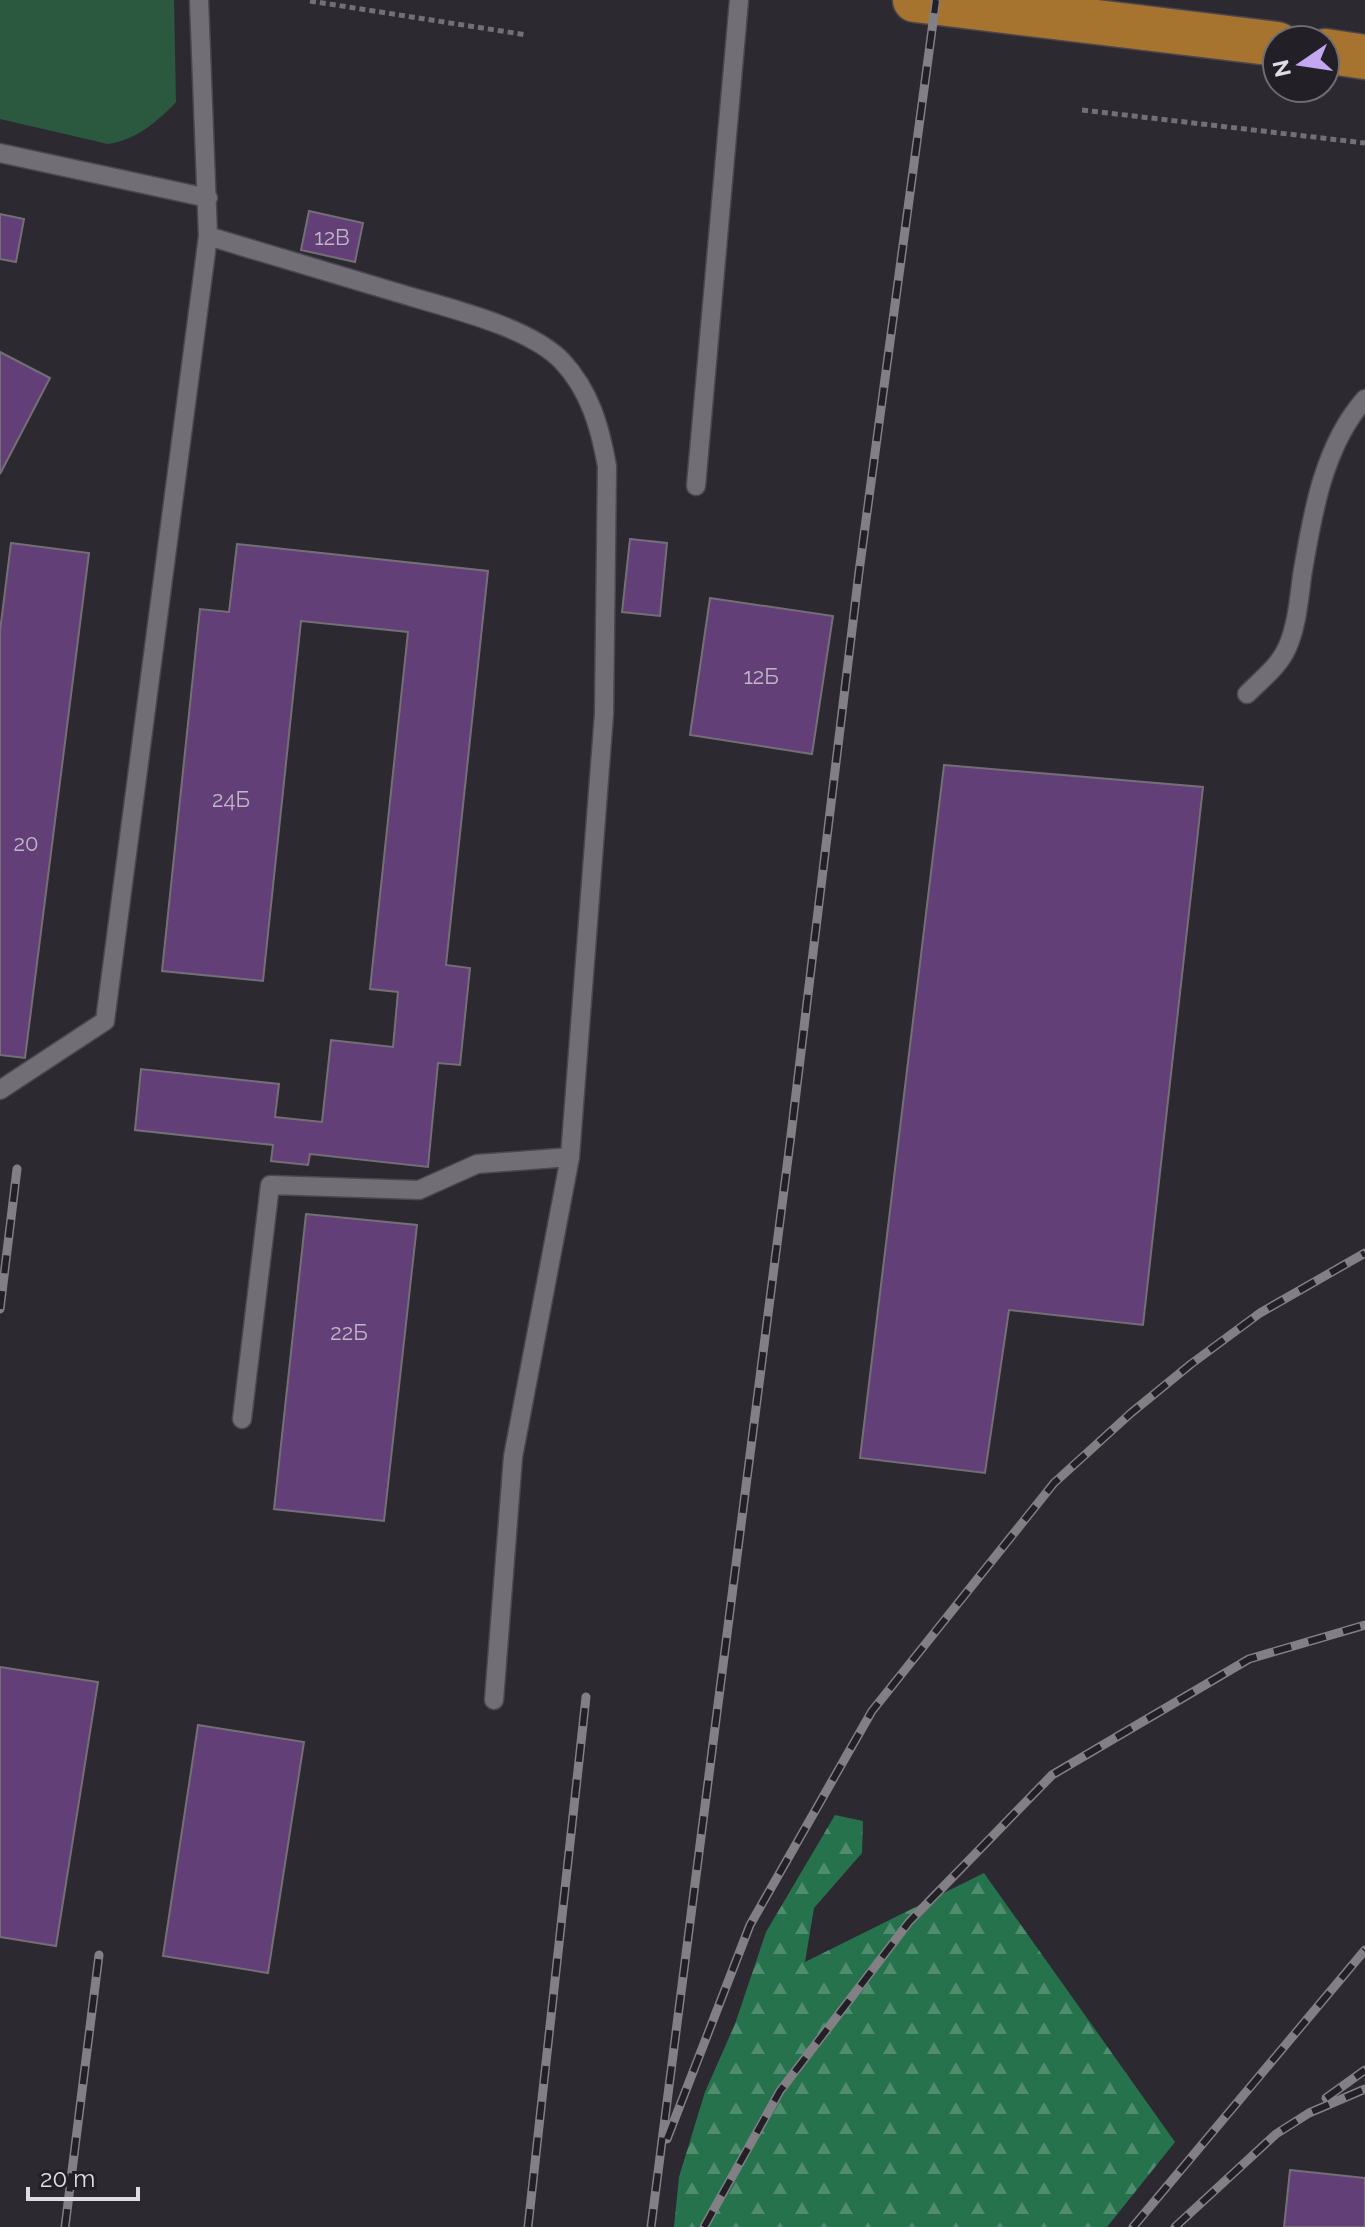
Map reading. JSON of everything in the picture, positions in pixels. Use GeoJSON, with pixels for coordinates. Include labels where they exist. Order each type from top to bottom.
{"type":"FeatureCollection","features":[{"type":"Feature","properties":{"kind":"highway"},"geometry":{"type":"LineString","coordinates":[[915,0],[1153,20],[1261,41]]}},
{"type":"Feature","properties":{"kind":"highway"},"geometry":{"type":"LineString","coordinates":[[1341,53],[1365,57]]}},
{"type":"Feature","properties":{"kind":"lane"},"geometry":{"type":"LineString","coordinates":[[0,1090],[105,1021],[208,236],[199,0]]}},
{"type":"Feature","properties":{"kind":"lane"},"geometry":{"type":"LineString","coordinates":[[696,486],[739,0]]}},
{"type":"Feature","properties":{"kind":"lane"},"geometry":{"type":"LineString","coordinates":[[0,153],[208,198]]}},
{"type":"Feature","properties":{"kind":"lane"},"geometry":{"type":"LineString","coordinates":[[208,236],[489,321],[535,341],[561,359],[591,404],[600,428],[607,466],[604,714],[570,1157],[513,1457],[494,1700]]}},
{"type":"Feature","properties":{"kind":"lane"},"geometry":{"type":"LineString","coordinates":[[1247,694],[1274,668],[1287,648],[1295,622],[1319,492],[1345,428],[1365,399]]}},
{"type":"Feature","properties":{"kind":"lane"},"geometry":{"type":"LineString","coordinates":[[242,1419],[270,1185],[419,1190],[477,1164],[570,1157]]}},
{"type":"Feature","properties":{"kind":"path"},"geometry":{"type":"LineString","coordinates":[[310,1],[527,35]]}},
{"type":"Feature","properties":{"kind":"path"},"geometry":{"type":"LineString","coordinates":[[1082,110],[1365,143]]}},
{"type":"Feature","properties":{"kind":"green space"},"geometry":{"type":"Polygon","coordinates":[[[0,0],[174,0],[176,102],[145,129],[128,139],[108,144],[0,119],[0,0]]]}},
{"type":"Feature","properties":{"kind":"green space"},"geometry":{"type":"Polygon","coordinates":[[[835,1815],[863,1821],[862,1853],[814,1908],[805,1962],[984,1873],[1175,2142],[1107,2227],[674,2227],[679,2177],[705,2092],[735,2024],[766,1932],[835,1815]]]}},
{"type":"Feature","properties":{"kind":"building"},"geometry":{"type":"Polygon","coordinates":[[[309,211],[363,223],[355,262],[301,250],[309,211]]]}},
{"type":"Feature","properties":{"kind":"building"},"geometry":{"type":"Polygon","coordinates":[[[0,214],[24,219],[16,262],[0,259],[0,214]]]}},
{"type":"Feature","properties":{"kind":"building"},"geometry":{"type":"Polygon","coordinates":[[[0,352],[50,378],[0,474],[0,352]]]}},
{"type":"Feature","properties":{"kind":"building"},"geometry":{"type":"Polygon","coordinates":[[[630,539],[667,543],[660,616],[622,612],[630,539]]]}},
{"type":"Feature","properties":{"kind":"building"},"geometry":{"type":"Polygon","coordinates":[[[11,543],[89,553],[25,1058],[0,1055],[0,631],[11,543]]]}},
{"type":"Feature","properties":{"kind":"building"},"geometry":{"type":"Polygon","coordinates":[[[237,544],[488,571],[446,965],[470,968],[460,1065],[438,1063],[428,1167],[310,1154],[308,1165],[271,1161],[273,1145],[135,1130],[141,1069],[279,1084],[275,1117],[322,1122],[331,1040],[393,1047],[398,992],[370,989],[408,632],[301,621],[263,981],[162,971],[200,609],[229,612],[237,544]]]}},
{"type":"Feature","properties":{"kind":"building"},"geometry":{"type":"Polygon","coordinates":[[[710,598],[833,616],[812,754],[690,735],[710,598]]]}},
{"type":"Feature","properties":{"kind":"building"},"geometry":{"type":"Polygon","coordinates":[[[944,765],[1203,787],[1143,1325],[1009,1310],[985,1473],[860,1458],[944,765]]]}},
{"type":"Feature","properties":{"kind":"building"},"geometry":{"type":"Polygon","coordinates":[[[306,1214],[417,1225],[384,1521],[274,1509],[306,1214]]]}},
{"type":"Feature","properties":{"kind":"building"},"geometry":{"type":"Polygon","coordinates":[[[0,1667],[98,1682],[56,1946],[0,1937],[0,1667]]]}},
{"type":"Feature","properties":{"kind":"building"},"geometry":{"type":"Polygon","coordinates":[[[198,1725],[304,1742],[268,1973],[163,1956],[198,1725]]]}},
{"type":"Feature","properties":{"kind":"building"},"geometry":{"type":"Polygon","coordinates":[[[1290,2170],[1365,2178],[1365,2227],[1284,2227],[1290,2170]]]}},
{"type":"Feature","properties":{"kind":"railway"},"geometry":{"type":"LineString","coordinates":[[651,2227],[791,1135],[859,572],[936,0]]}},
{"type":"Feature","properties":{"kind":"railway"},"geometry":{"type":"LineString","coordinates":[[0,1309],[17,1169]]}},
{"type":"Feature","properties":{"kind":"railway"},"geometry":{"type":"LineString","coordinates":[[667,2139],[750,1925],[872,1711],[1054,1483],[1191,1364],[1260,1313],[1365,1253]]}},
{"type":"Feature","properties":{"kind":"railway"},"geometry":{"type":"LineString","coordinates":[[704,2227],[780,2091],[909,1922],[1052,1775],[1249,1659],[1365,1625]]}},
{"type":"Feature","properties":{"kind":"railway"},"geometry":{"type":"LineString","coordinates":[[528,2227],[586,1697]]}},
{"type":"Feature","properties":{"kind":"railway"},"geometry":{"type":"LineString","coordinates":[[1133,2227],[1365,1950]]}},
{"type":"Feature","properties":{"kind":"railway"},"geometry":{"type":"LineString","coordinates":[[65,2227],[99,1955]]}},
{"type":"Feature","properties":{"kind":"railway"},"geometry":{"type":"LineString","coordinates":[[1326,2098],[1365,2070]]}},
{"type":"Feature","properties":{"kind":"railway"},"geometry":{"type":"LineString","coordinates":[[1175,2227],[1276,2134],[1309,2113],[1365,2089]]}}]}
